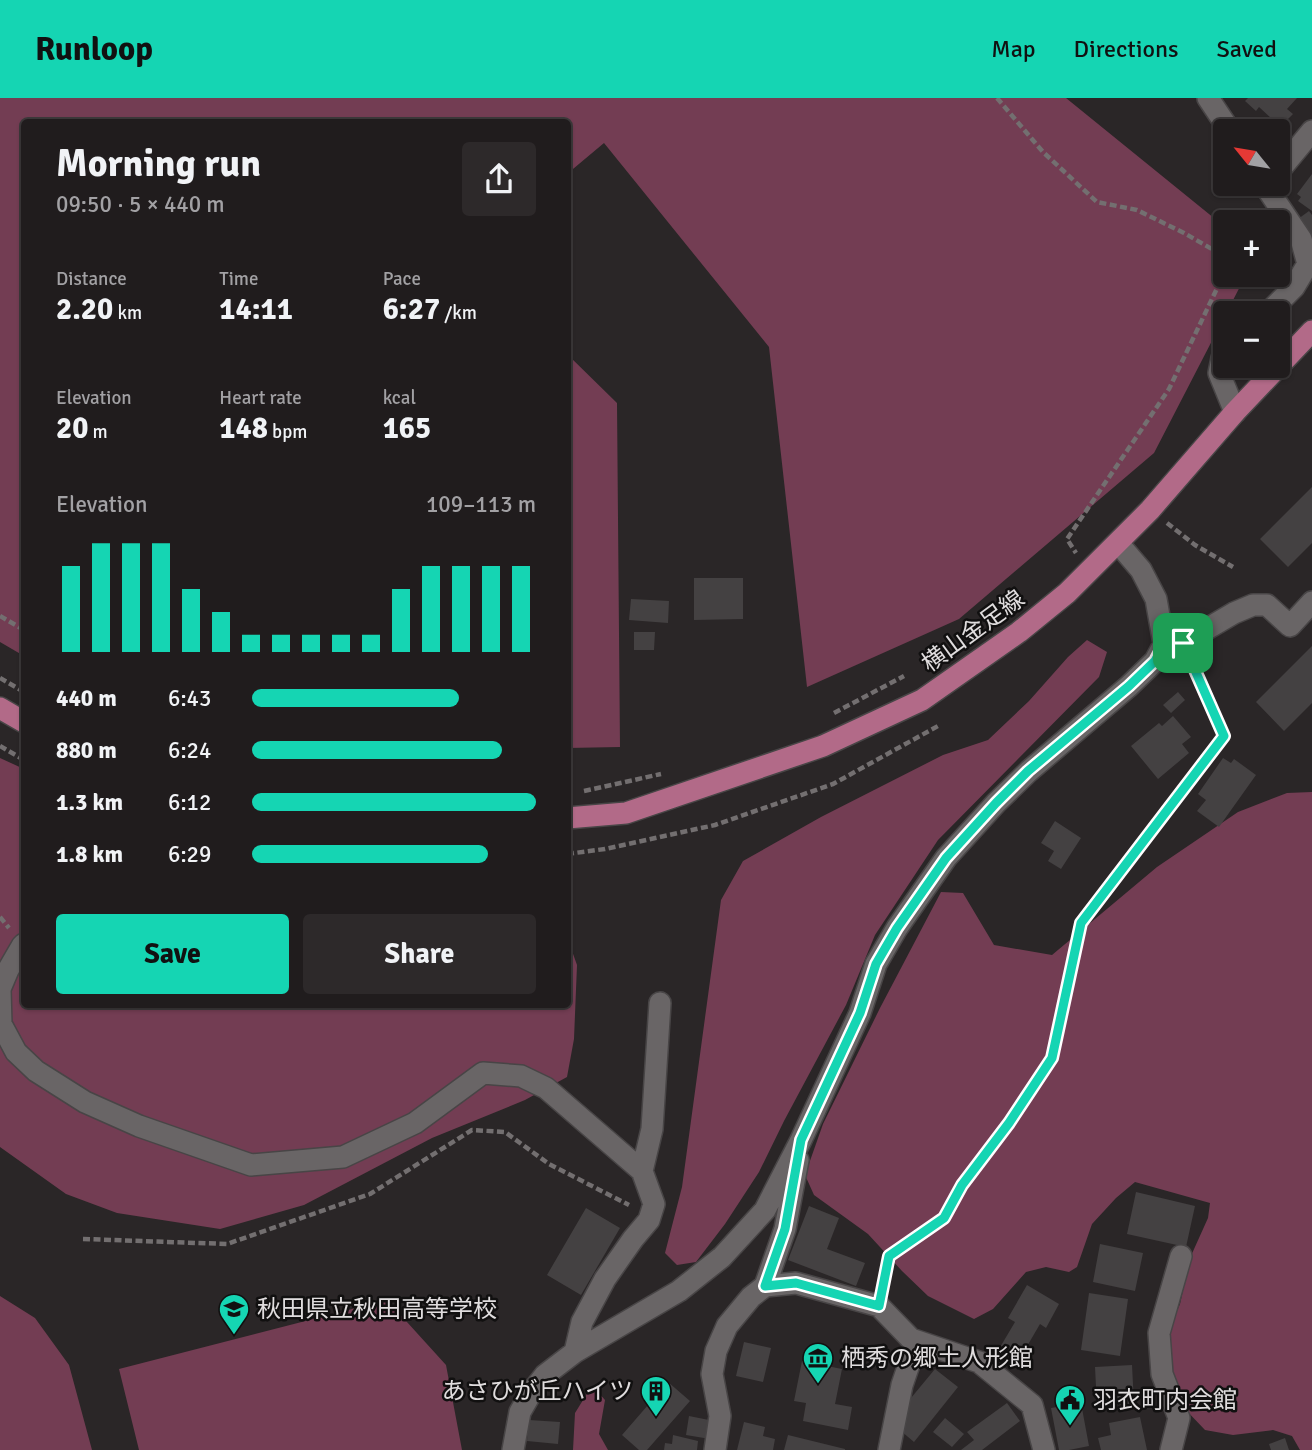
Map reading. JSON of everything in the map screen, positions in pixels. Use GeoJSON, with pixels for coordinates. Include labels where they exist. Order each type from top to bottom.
{"type":"FeatureCollection","features":[{"type":"Feature","properties":{"kind":"main road","name":"横山金足線"},"geometry":{"type":"LineString","coordinates":[[571,818],[626,813],[823,746],[922,700],[1019,632],[1067,593],[1150,510],[1235,412],[1312,331]]}},
{"type":"Feature","properties":{"kind":"main road"},"geometry":{"type":"LineString","coordinates":[[0,708],[21,720]]}},
{"type":"Feature","properties":{"kind":"street"},"geometry":{"type":"LineString","coordinates":[[1208,98],[1222,119]]}},
{"type":"Feature","properties":{"kind":"street"},"geometry":{"type":"LineString","coordinates":[[1290,157],[1312,131]]}},
{"type":"Feature","properties":{"kind":"street"},"geometry":{"type":"LineString","coordinates":[[1277,196],[1301,239],[1308,264],[1294,287],[1280,301]]}},
{"type":"Feature","properties":{"kind":"street"},"geometry":{"type":"LineString","coordinates":[[1221,378],[1235,412]]}},
{"type":"Feature","properties":{"kind":"street"},"geometry":{"type":"LineString","coordinates":[[1118,543],[1141,570],[1156,599],[1173,644]]}},
{"type":"Feature","properties":{"kind":"street"},"geometry":{"type":"LineString","coordinates":[[513,1450],[520,1412],[545,1375],[575,1352],[679,1292],[722,1257],[765,1210],[860,1013],[876,964],[897,928],[946,858],[996,803],[1028,771],[1129,686],[1173,644],[1253,605],[1267,605],[1290,626],[1312,603]]}},
{"type":"Feature","properties":{"kind":"street"},"geometry":{"type":"LineString","coordinates":[[21,948],[0,989],[1,1024],[16,1052],[36,1070],[85,1102],[139,1126],[251,1165],[344,1157],[415,1123],[483,1073],[521,1076],[546,1088],[642,1171],[654,1204],[649,1220],[605,1279],[582,1322],[575,1352]]}},
{"type":"Feature","properties":{"kind":"street"},"geometry":{"type":"LineString","coordinates":[[642,1171],[652,1129],[660,1003]]}},
{"type":"Feature","properties":{"kind":"street"},"geometry":{"type":"LineString","coordinates":[[715,1450],[720,1416],[712,1374],[716,1351],[727,1326],[751,1297],[765,1286],[785,1229],[801,1140]]}},
{"type":"Feature","properties":{"kind":"street"},"geometry":{"type":"LineString","coordinates":[[1171,1450],[1179,1418],[1162,1374],[1159,1333],[1181,1256]]}},
{"type":"Feature","properties":{"kind":"street"},"geometry":{"type":"LineString","coordinates":[[765,1286],[796,1283],[879,1306],[911,1339],[979,1362],[1032,1405],[1044,1450]]}},
{"type":"Feature","properties":{"kind":"street"},"geometry":{"type":"LineString","coordinates":[[890,1450],[902,1385],[917,1341]]}},
{"type":"Feature","properties":{"kind":"path"},"geometry":{"type":"LineString","coordinates":[[997,98],[1043,152],[1097,202],[1137,210],[1217,252],[1222,281],[1169,389],[1067,539],[1088,571]]}},
{"type":"Feature","properties":{"kind":"path"},"geometry":{"type":"LineString","coordinates":[[1150,510],[1195,545],[1233,567]]}},
{"type":"Feature","properties":{"kind":"path"},"geometry":{"type":"LineString","coordinates":[[0,616],[21,627]]}},
{"type":"Feature","properties":{"kind":"path"},"geometry":{"type":"LineString","coordinates":[[879,1306],[889,1256],[944,1218],[962,1185],[1009,1123],[1052,1058],[1081,923],[1224,736],[1173,644]]}},
{"type":"Feature","properties":{"kind":"path"},"geometry":{"type":"LineString","coordinates":[[823,718],[904,676]]}},
{"type":"Feature","properties":{"kind":"path"},"geometry":{"type":"LineString","coordinates":[[571,853],[605,849],[728,821],[833,784],[938,726]]}},
{"type":"Feature","properties":{"kind":"path"},"geometry":{"type":"LineString","coordinates":[[0,746],[21,758]]}},
{"type":"Feature","properties":{"kind":"path"},"geometry":{"type":"LineString","coordinates":[[572,794],[665,773]]}},
{"type":"Feature","properties":{"kind":"path"},"geometry":{"type":"LineString","coordinates":[[83,1239],[227,1244],[370,1194],[472,1130],[505,1132],[550,1164],[630,1206],[654,1204]]}},
{"type":"Feature","properties":{"kind":"shaded area"},"geometry":{"type":"Polygon","coordinates":[[[0,98],[1066,98],[1213,217],[1213,287],[1240,287],[1233,301],[1213,301],[1213,339],[1154,453],[959,619],[807,687],[769,347],[604,143],[571,171],[571,119],[21,119],[21,654],[0,642],[0,98]]]}},
{"type":"Feature","properties":{"kind":"shaded area"},"geometry":{"type":"Polygon","coordinates":[[[571,358],[617,403],[620,747],[571,748],[571,358]]]}},
{"type":"Feature","properties":{"kind":"shaded area"},"geometry":{"type":"Polygon","coordinates":[[[1087,640],[1107,652],[1099,677],[938,840],[875,935],[846,1005],[759,1172],[696,1262],[677,1265],[665,1253],[682,1187],[721,900],[743,861],[821,817],[943,755],[988,740],[1087,640]]]}},
{"type":"Feature","properties":{"kind":"shaded area"},"geometry":{"type":"Polygon","coordinates":[[[0,758],[21,768],[21,1008],[571,1008],[571,948],[577,965],[574,1039],[567,1077],[525,1100],[432,1138],[304,1205],[220,1229],[117,1213],[66,1194],[0,1147],[0,758]]]}},
{"type":"Feature","properties":{"kind":"shaded area"},"geometry":{"type":"Polygon","coordinates":[[[1312,792],[1312,1450],[1300,1450],[1292,1436],[1273,1430],[1233,1435],[1205,1430],[1184,1408],[1169,1374],[1167,1334],[1180,1304],[1190,1258],[1208,1218],[1210,1203],[1135,1182],[1092,1224],[1077,1267],[1069,1272],[1046,1267],[1026,1272],[993,1309],[974,1319],[928,1296],[868,1234],[814,1195],[805,1175],[823,1124],[941,892],[963,893],[994,945],[1052,955],[1157,867],[1238,812],[1287,793],[1312,792]]]}},
{"type":"Feature","properties":{"kind":"shaded area"},"geometry":{"type":"Polygon","coordinates":[[[0,1296],[35,1318],[69,1365],[92,1450],[0,1450],[0,1296]]]}},
{"type":"Feature","properties":{"kind":"shaded area"},"geometry":{"type":"Polygon","coordinates":[[[387,1300],[446,1365],[462,1450],[139,1450],[119,1369],[387,1300]]]}},
{"type":"Feature","properties":{"kind":"shaded area"},"geometry":{"type":"Polygon","coordinates":[[[597,1391],[605,1400],[599,1434],[608,1450],[573,1450],[575,1413],[588,1392],[597,1391]]]}},
{"type":"Feature","properties":{"kind":"building"},"geometry":{"type":"Polygon","coordinates":[[[1248,98],[1297,98],[1287,109],[1293,114],[1288,119],[1272,119],[1259,107],[1256,111],[1245,101],[1248,98]]]}},
{"type":"Feature","properties":{"kind":"building"},"geometry":{"type":"Polygon","coordinates":[[[1312,174],[1312,211],[1298,201],[1301,197],[1297,194],[1312,174]]]}},
{"type":"Feature","properties":{"kind":"building"},"geometry":{"type":"Polygon","coordinates":[[[1309,211],[1312,215],[1312,240],[1298,219],[1309,211]]]}},
{"type":"Feature","properties":{"kind":"building"},"geometry":{"type":"Polygon","coordinates":[[[1312,487],[1312,543],[1288,567],[1260,539],[1312,487]]]}},
{"type":"Feature","properties":{"kind":"building"},"geometry":{"type":"Polygon","coordinates":[[[694,578],[743,578],[743,619],[694,620],[694,578]]]}},
{"type":"Feature","properties":{"kind":"building"},"geometry":{"type":"Polygon","coordinates":[[[631,599],[669,601],[668,623],[629,620],[631,599]]]}},
{"type":"Feature","properties":{"kind":"building"},"geometry":{"type":"Polygon","coordinates":[[[634,632],[655,632],[654,650],[634,650],[634,632]]]}},
{"type":"Feature","properties":{"kind":"building"},"geometry":{"type":"Polygon","coordinates":[[[1312,646],[1312,703],[1284,731],[1256,702],[1312,646]]]}},
{"type":"Feature","properties":{"kind":"building"},"geometry":{"type":"Polygon","coordinates":[[[1178,692],[1185,700],[1171,713],[1163,705],[1178,692]]]}},
{"type":"Feature","properties":{"kind":"building"},"geometry":{"type":"Polygon","coordinates":[[[1173,716],[1191,737],[1182,744],[1189,753],[1158,779],[1131,746],[1159,723],[1162,726],[1173,716]]]}},
{"type":"Feature","properties":{"kind":"building"},"geometry":{"type":"Polygon","coordinates":[[[1223,758],[1231,763],[1234,759],[1256,775],[1219,827],[1197,811],[1206,800],[1198,794],[1223,758]]]}},
{"type":"Feature","properties":{"kind":"building"},"geometry":{"type":"Polygon","coordinates":[[[1055,821],[1081,838],[1061,869],[1048,861],[1054,851],[1041,843],[1055,821]]]}},
{"type":"Feature","properties":{"kind":"building"},"geometry":{"type":"Polygon","coordinates":[[[1136,1192],[1195,1206],[1186,1247],[1127,1234],[1136,1192]]]}},
{"type":"Feature","properties":{"kind":"building"},"geometry":{"type":"Polygon","coordinates":[[[809,1206],[839,1218],[827,1249],[865,1263],[856,1286],[788,1260],[809,1206]]]}},
{"type":"Feature","properties":{"kind":"building"},"geometry":{"type":"Polygon","coordinates":[[[586,1208],[620,1228],[581,1295],[547,1275],[586,1208]]]}},
{"type":"Feature","properties":{"kind":"building"},"geometry":{"type":"Polygon","coordinates":[[[1100,1244],[1143,1253],[1135,1291],[1093,1282],[1100,1244]]]}},
{"type":"Feature","properties":{"kind":"building"},"geometry":{"type":"Polygon","coordinates":[[[1027,1285],[1059,1304],[1046,1328],[1040,1324],[1019,1360],[999,1349],[1015,1322],[1008,1318],[1027,1285]]]}},
{"type":"Feature","properties":{"kind":"building"},"geometry":{"type":"Polygon","coordinates":[[[1089,1293],[1128,1299],[1120,1356],[1081,1350],[1089,1293]]]}},
{"type":"Feature","properties":{"kind":"building"},"geometry":{"type":"Polygon","coordinates":[[[744,1342],[771,1348],[763,1382],[736,1376],[744,1342]]]}},
{"type":"Feature","properties":{"kind":"building","name":"栖秀の郷土人形館"},"geometry":{"type":"Polygon","coordinates":[[[802,1361],[842,1369],[835,1404],[852,1407],[848,1430],[803,1421],[806,1403],[794,1401],[802,1361]]]}},
{"type":"Feature","properties":{"kind":"building"},"geometry":{"type":"Polygon","coordinates":[[[1132,1365],[1134,1404],[1097,1406],[1095,1367],[1132,1365]]]}},
{"type":"Feature","properties":{"kind":"building"},"geometry":{"type":"Polygon","coordinates":[[[935,1369],[958,1387],[914,1442],[901,1431],[906,1404],[935,1369]]]}},
{"type":"Feature","properties":{"kind":"building","name":"あさひが丘ハイツ"},"geometry":{"type":"Polygon","coordinates":[[[668,1382],[690,1401],[647,1450],[639,1450],[622,1435],[668,1382]]]}},
{"type":"Feature","properties":{"kind":"building"},"geometry":{"type":"Polygon","coordinates":[[[1007,1403],[1020,1421],[982,1450],[961,1450],[974,1440],[967,1432],[1007,1403]]]}},
{"type":"Feature","properties":{"kind":"building","name":"羽衣町内会館"},"geometry":{"type":"Polygon","coordinates":[[[1081,1403],[1089,1446],[1059,1450],[1051,1408],[1081,1403]]]}},
{"type":"Feature","properties":{"kind":"building"},"geometry":{"type":"Polygon","coordinates":[[[689,1416],[714,1421],[710,1439],[686,1435],[689,1416]]]}},
{"type":"Feature","properties":{"kind":"building"},"geometry":{"type":"Polygon","coordinates":[[[1140,1417],[1147,1450],[1101,1450],[1098,1438],[1111,1435],[1109,1423],[1140,1417]]]}},
{"type":"Feature","properties":{"kind":"building"},"geometry":{"type":"Polygon","coordinates":[[[945,1418],[964,1434],[952,1447],[933,1432],[945,1418]]]}},
{"type":"Feature","properties":{"kind":"building"},"geometry":{"type":"Polygon","coordinates":[[[529,1420],[560,1422],[558,1444],[527,1441],[529,1420]]]}},
{"type":"Feature","properties":{"kind":"building"},"geometry":{"type":"Polygon","coordinates":[[[744,1422],[765,1427],[763,1436],[775,1439],[773,1450],[737,1450],[744,1422]]]}},
{"type":"Feature","properties":{"kind":"building"},"geometry":{"type":"Polygon","coordinates":[[[673,1435],[698,1441],[697,1450],[664,1450],[665,1443],[672,1444],[673,1435]]]}},
{"type":"Feature","properties":{"kind":"building"},"geometry":{"type":"Polygon","coordinates":[[[788,1435],[845,1449],[845,1450],[784,1450],[788,1435]]]}},
{"type":"Feature","properties":{"kind":"building"},"geometry":{"type":"Polygon","coordinates":[[[1285,1438],[1289,1450],[1271,1450],[1269,1444],[1285,1438]]]}},
{"type":"Feature","properties":{"kind":"place","name":"秋田県立秋田高等学校"},"geometry":{"type":"Point","coordinates":[234,1336]}},
{"type":"Feature","properties":{"kind":"place","name":"栖秀の郷土人形館"},"geometry":{"type":"Point","coordinates":[818,1385]}},
{"type":"Feature","properties":{"kind":"place","name":"あさひが丘ハイツ"},"geometry":{"type":"Point","coordinates":[656,1418]}},
{"type":"Feature","properties":{"kind":"place","name":"羽衣町内会館"},"geometry":{"type":"Point","coordinates":[1070,1427]}},
{"type":"Feature","properties":{"kind":"route"},"geometry":{"type":"LineString","coordinates":[[1183,643],[1224,736],[1081,923],[1052,1058],[1009,1123],[962,1185],[944,1218],[889,1256],[879,1306],[796,1283],[765,1286],[785,1229],[801,1140],[860,1013],[876,964],[897,928],[946,858],[1028,771],[1129,686],[1155,661],[1164,644],[1183,643]]}}]}
